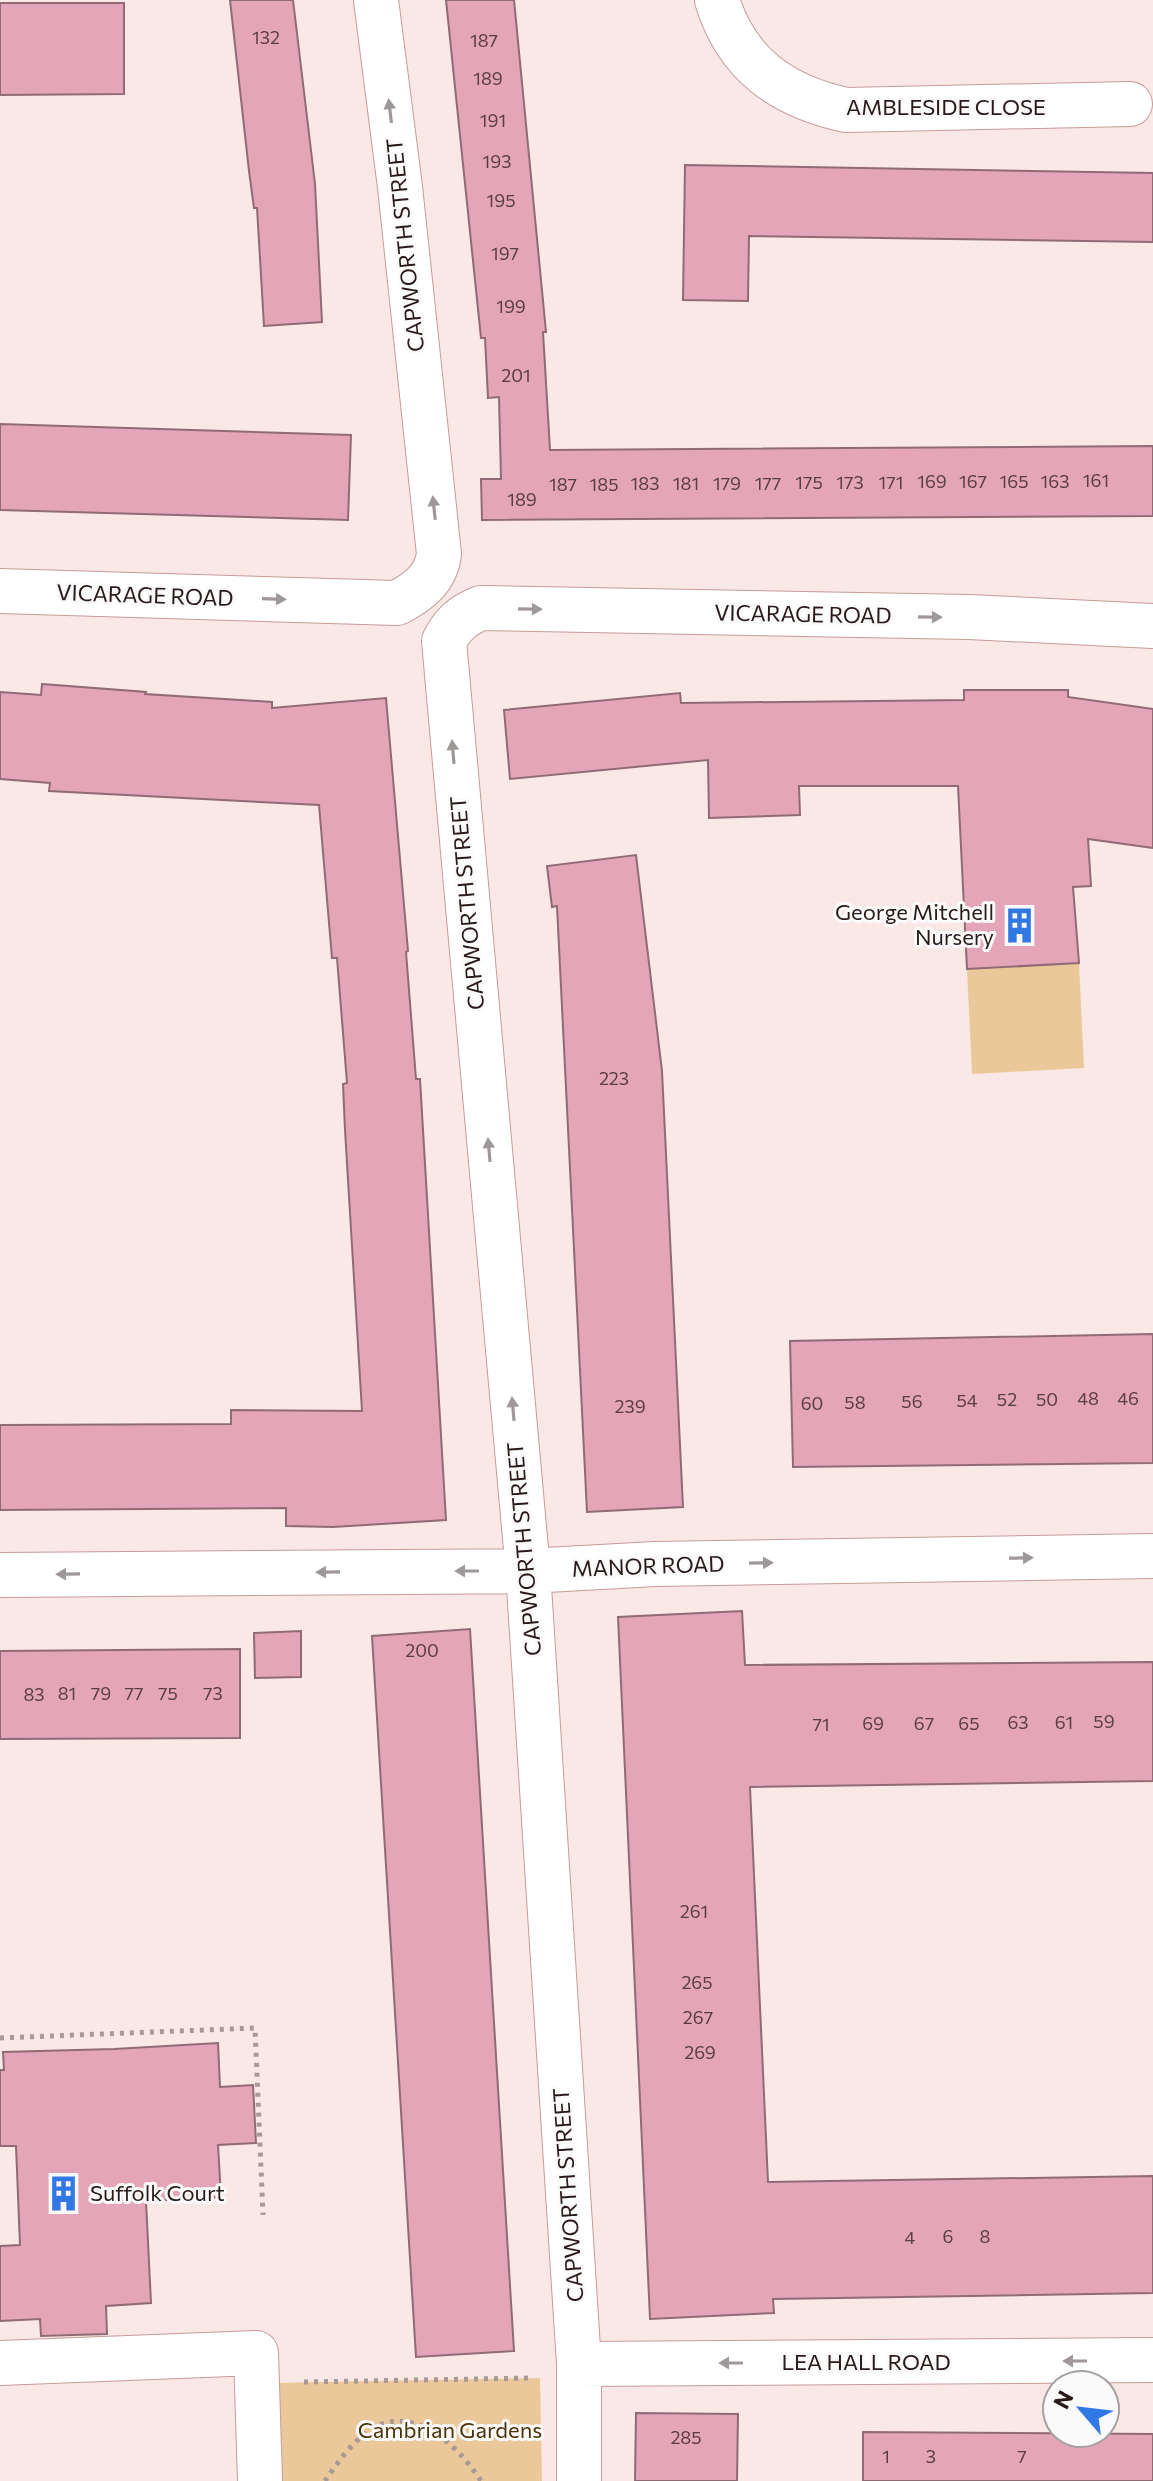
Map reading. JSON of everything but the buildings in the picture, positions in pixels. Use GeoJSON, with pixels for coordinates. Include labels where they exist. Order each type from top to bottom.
{"type":"FeatureCollection","features":[{"type":"Feature","properties":{"kind":"street","name":"CAPWORTH STREET"},"geometry":{"type":"LineString","coordinates":[[376,0],[400,187],[439,554],[437,567],[426,582]]}},
{"type":"Feature","properties":{"kind":"street","name":"AMBLESIDE CLOSE"},"geometry":{"type":"LineString","coordinates":[[717,0],[722,18],[739,47],[760,71],[786,90],[815,103],[846,110],[1130,104]]}},
{"type":"Feature","properties":{"kind":"street","name":"VICARAGE ROAD"},"geometry":{"type":"LineString","coordinates":[[0,591],[397,603],[426,582]]}},
{"type":"Feature","properties":{"kind":"street","name":"VICARAGE ROAD"},"geometry":{"type":"LineString","coordinates":[[457,622],[467,613],[481,608],[969,617],[1153,626]]}},
{"type":"Feature","properties":{"kind":"street","name":"CAPWORTH STREET"},"geometry":{"type":"LineString","coordinates":[[457,622],[450,629],[443,648],[528,1571],[579,2373],[579,2481]]}},
{"type":"Feature","properties":{"kind":"street","name":"MANOR ROAD"},"geometry":{"type":"LineString","coordinates":[[0,1575],[528,1571],[655,1564],[1153,1556]]}},
{"type":"Feature","properties":{"kind":"street"},"geometry":{"type":"LineString","coordinates":[[0,2363],[256,2353],[260,2481]]}},
{"type":"Feature","properties":{"kind":"street","name":"LEA HALL ROAD"},"geometry":{"type":"LineString","coordinates":[[579,2373],[1153,2360]]}},
{"type":"Feature","properties":{"kind":"path"},"geometry":{"type":"LineString","coordinates":[[0,2038],[255,2028],[263,2215]]}},
{"type":"Feature","properties":{"kind":"path"},"geometry":{"type":"LineString","coordinates":[[303,2382],[540,2378],[579,2373]]}},
{"type":"Feature","properties":{"kind":"path"},"geometry":{"type":"LineString","coordinates":[[325,2481],[365,2435],[378,2425],[398,2422],[420,2425],[440,2437],[456,2449],[481,2481]]}},
{"type":"Feature","properties":{"kind":"green space"},"geometry":{"type":"Polygon","coordinates":[[[1079,963],[1084,1068],[972,1074],[967,969],[1079,963]]]}},
{"type":"Feature","properties":{"kind":"green space","name":"Cambrian Gardens"},"geometry":{"type":"Polygon","coordinates":[[[540,2378],[542,2481],[274,2481],[271,2383],[540,2378]]]}},
{"type":"Feature","properties":{"kind":"place","name":"George Mitchell Nursery"},"geometry":{"type":"Point","coordinates":[1020,925]}},
{"type":"Feature","properties":{"kind":"place","name":"Suffolk Court"},"geometry":{"type":"Point","coordinates":[64,2193]}}]}
